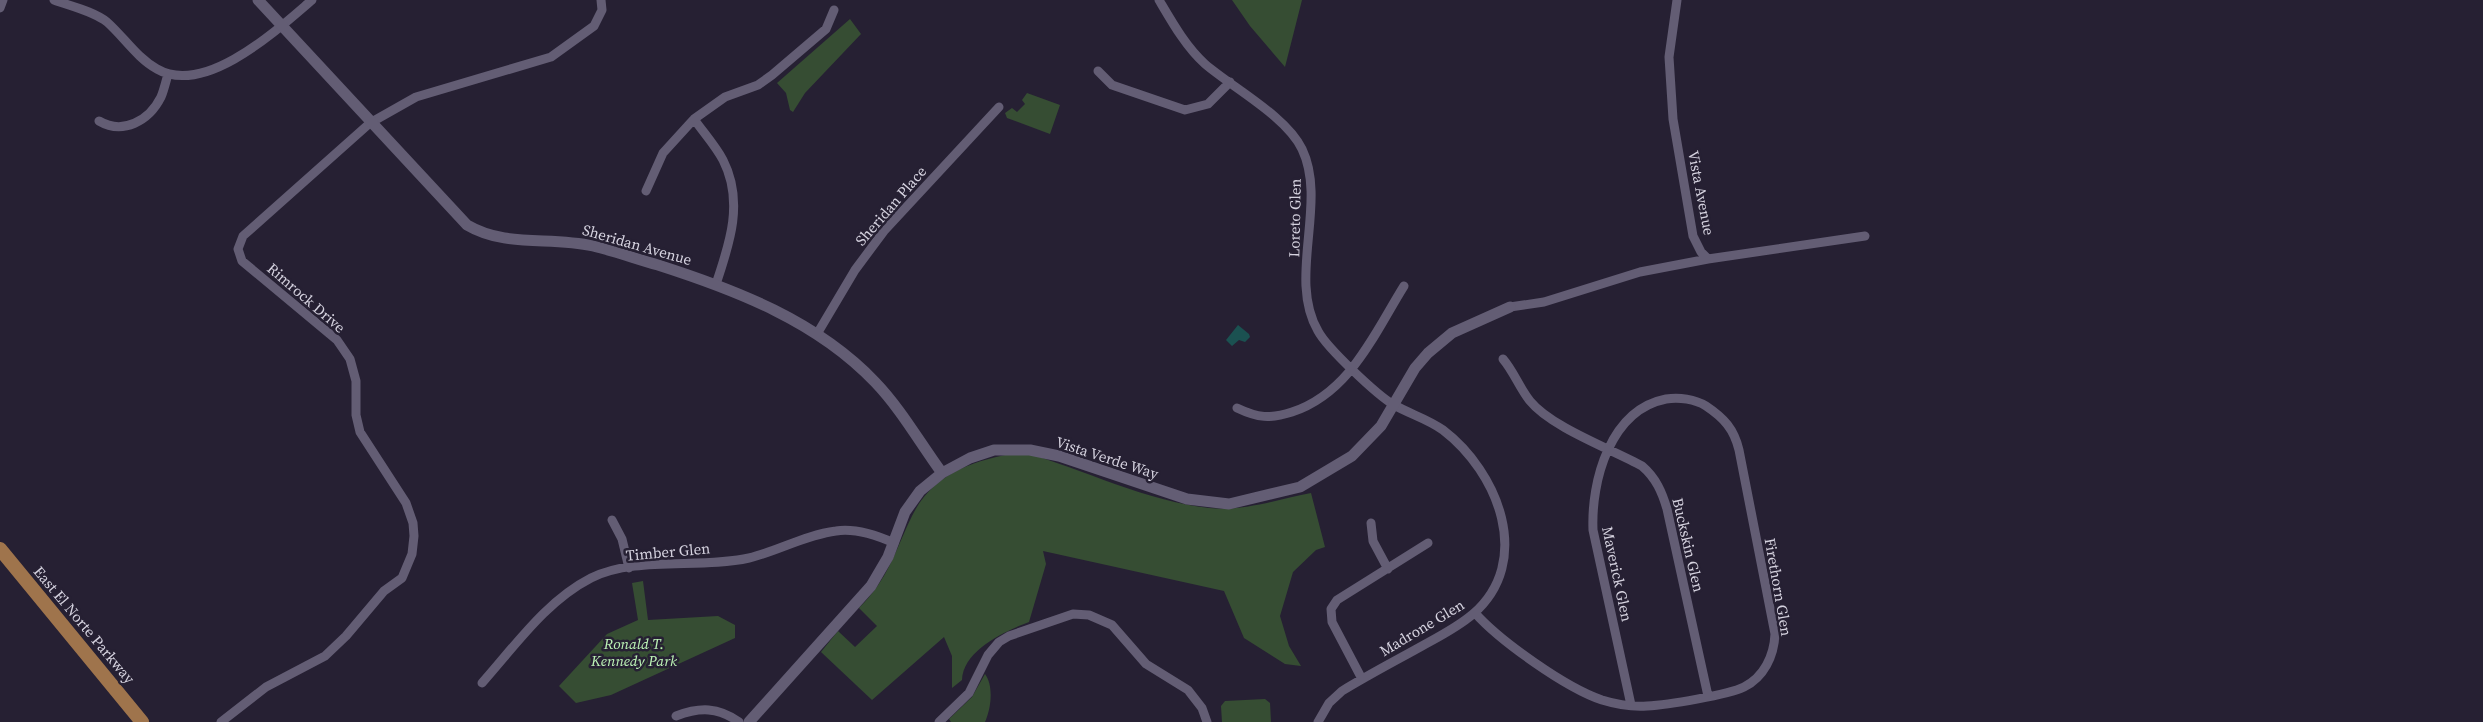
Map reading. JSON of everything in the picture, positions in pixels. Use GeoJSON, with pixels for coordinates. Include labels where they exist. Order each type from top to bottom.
{"type":"FeatureCollection","features":[{"type":"Feature","properties":{"kind":"main road","name":"East El Norte Parkway"},"geometry":{"type":"LineString","coordinates":[[0,549],[138,720]]}},
{"type":"Feature","properties":{"kind":"street"},"geometry":{"type":"LineString","coordinates":[[0,8],[3,0]]}},
{"type":"Feature","properties":{"kind":"street"},"geometry":{"type":"LineString","coordinates":[[54,0],[106,22],[157,70],[168,74],[185,76],[208,73],[250,48],[281,26],[312,0]]}},
{"type":"Feature","properties":{"kind":"street","name":"Sheridan Avenue"},"geometry":{"type":"LineString","coordinates":[[258,0],[459,219],[485,235],[506,240],[570,242],[591,245],[716,284],[754,301],[817,334],[838,348],[876,383],[897,407],[942,473]]}},
{"type":"Feature","properties":{"kind":"street","name":"Rimrock Drive"},"geometry":{"type":"LineString","coordinates":[[222,722],[231,719],[266,687],[325,656],[348,634],[384,591],[402,578],[412,554],[413,523],[406,503],[360,432],[356,415],[356,381],[350,359],[337,340],[242,261],[238,249],[243,236],[370,123],[416,97],[551,57],[594,26],[602,10],[601,0]]}},
{"type":"Feature","properties":{"kind":"street","name":"Loreto Glen"},"geometry":{"type":"LineString","coordinates":[[1159,0],[1190,47],[1205,63],[1286,128],[1304,154],[1311,177],[1308,302],[1318,331],[1352,369],[1392,404]]}},
{"type":"Feature","properties":{"kind":"street","name":"Vista Avenue"},"geometry":{"type":"LineString","coordinates":[[1677,0],[1669,57],[1673,119],[1693,236],[1701,252],[1708,259]]}},
{"type":"Feature","properties":{"kind":"street"},"geometry":{"type":"LineString","coordinates":[[646,191],[663,153],[694,118],[725,97],[758,85],[772,75],[826,29],[834,10]]}},
{"type":"Feature","properties":{"kind":"street"},"geometry":{"type":"LineString","coordinates":[[1098,71],[1112,85],[1185,110],[1208,104],[1230,82]]}},
{"type":"Feature","properties":{"kind":"street"},"geometry":{"type":"LineString","coordinates":[[99,121],[108,126],[122,128],[130,126],[151,111],[161,97],[168,74]]}},
{"type":"Feature","properties":{"kind":"street","name":"Sheridan Place"},"geometry":{"type":"LineString","coordinates":[[817,334],[856,270],[884,231],[999,107]]}},
{"type":"Feature","properties":{"kind":"street"},"geometry":{"type":"LineString","coordinates":[[694,118],[722,159],[728,173],[734,204],[734,219],[729,246],[716,284]]}},
{"type":"Feature","properties":{"kind":"street"},"geometry":{"type":"LineString","coordinates":[[1510,307],[1544,302],[1640,272],[1708,259],[1864,236]]}},
{"type":"Feature","properties":{"kind":"street"},"geometry":{"type":"LineString","coordinates":[[1238,408],[1255,416],[1270,417],[1302,409],[1332,391],[1352,369],[1404,286]]}},
{"type":"Feature","properties":{"kind":"street","name":"Vista Verde Way"},"geometry":{"type":"LineString","coordinates":[[749,722],[871,586],[894,542],[905,512],[920,491],[942,473],[970,458],[994,450],[1030,450],[1059,456],[1187,499],[1229,504],[1300,487],[1314,481],[1352,456],[1381,426],[1392,404],[1415,368],[1428,353],[1452,333],[1510,307]]}},
{"type":"Feature","properties":{"kind":"street","name":"Buckskin Glen"},"geometry":{"type":"LineString","coordinates":[[1503,359],[1514,371],[1530,402],[1549,418],[1646,470],[1663,495],[1708,696]]}},
{"type":"Feature","properties":{"kind":"street","name":"Firethorn Glen"},"geometry":{"type":"LineString","coordinates":[[1475,613],[1502,639],[1579,691],[1603,700],[1631,705],[1646,706],[1743,688],[1754,680],[1768,664],[1774,645],[1773,624],[1736,438],[1724,418],[1700,402],[1675,398],[1652,402],[1634,413],[1616,434],[1608,449]]}},
{"type":"Feature","properties":{"kind":"street","name":"Madrone Glen"},"geometry":{"type":"LineString","coordinates":[[1318,722],[1329,703],[1342,691],[1461,624],[1475,613],[1486,601],[1499,577],[1505,543],[1503,517],[1498,501],[1481,470],[1442,429],[1392,404]]}},
{"type":"Feature","properties":{"kind":"street","name":"Maverick Glen"},"geometry":{"type":"LineString","coordinates":[[1608,449],[1592,505],[1593,530],[1631,705]]}},
{"type":"Feature","properties":{"kind":"street"},"geometry":{"type":"LineString","coordinates":[[612,520],[622,539],[629,568]]}},
{"type":"Feature","properties":{"kind":"street"},"geometry":{"type":"LineString","coordinates":[[1371,523],[1373,541],[1388,570]]}},
{"type":"Feature","properties":{"kind":"street","name":"Timber Glen"},"geometry":{"type":"LineString","coordinates":[[482,683],[543,614],[581,584],[594,577],[629,568],[748,558],[837,531],[872,534],[894,542]]}},
{"type":"Feature","properties":{"kind":"street"},"geometry":{"type":"LineString","coordinates":[[1362,679],[1332,622],[1331,609],[1337,600],[1428,544]]}},
{"type":"Feature","properties":{"kind":"street"},"geometry":{"type":"LineString","coordinates":[[939,722],[969,694],[988,655],[999,642],[1009,636],[1073,614],[1090,615],[1112,625],[1146,664],[1188,690],[1202,708],[1207,722]]}},
{"type":"Feature","properties":{"kind":"street"},"geometry":{"type":"LineString","coordinates":[[676,716],[702,709],[723,712],[739,722]]}},
{"type":"Feature","properties":{"kind":"green space"},"geometry":{"type":"Polygon","coordinates":[[[1232,0],[1302,0],[1285,67],[1250,26],[1232,0]]]}},
{"type":"Feature","properties":{"kind":"green space"},"geometry":{"type":"Polygon","coordinates":[[[850,19],[861,34],[805,93],[793,112],[790,110],[786,93],[777,83],[850,19]]]}},
{"type":"Feature","properties":{"kind":"green space"},"geometry":{"type":"Polygon","coordinates":[[[1027,93],[1060,105],[1050,134],[1007,118],[1005,113],[1012,108],[1017,112],[1025,104],[1022,100],[1027,93]]]}},
{"type":"Feature","properties":{"kind":"green space"},"geometry":{"type":"Polygon","coordinates":[[[1023,452],[1139,492],[1186,505],[1222,509],[1247,507],[1311,493],[1325,547],[1316,550],[1293,572],[1280,616],[1289,646],[1301,666],[1285,664],[1244,638],[1224,591],[1043,551],[1046,564],[1029,622],[998,636],[977,651],[964,669],[962,680],[952,688],[952,656],[944,637],[872,700],[821,652],[838,631],[855,647],[877,626],[859,608],[884,575],[912,516],[932,488],[945,478],[974,463],[1023,452]]]}},
{"type":"Feature","properties":{"kind":"green space","name":"Ronald T. Kennedy Park"},"geometry":{"type":"Polygon","coordinates":[[[643,581],[648,620],[718,616],[735,625],[735,638],[611,695],[576,703],[559,686],[607,634],[638,620],[632,583],[643,581]]]}},
{"type":"Feature","properties":{"kind":"green space"},"geometry":{"type":"Polygon","coordinates":[[[985,674],[990,685],[991,698],[985,722],[951,722],[949,719],[972,697],[985,674]]]}},
{"type":"Feature","properties":{"kind":"green space"},"geometry":{"type":"Polygon","coordinates":[[[1265,699],[1270,703],[1271,722],[1222,722],[1221,706],[1225,701],[1265,699]]]}},
{"type":"Feature","properties":{"kind":"shaded area"},"geometry":{"type":"Polygon","coordinates":[[[1238,325],[1250,337],[1245,342],[1239,340],[1232,346],[1226,340],[1238,325]]]}}]}
